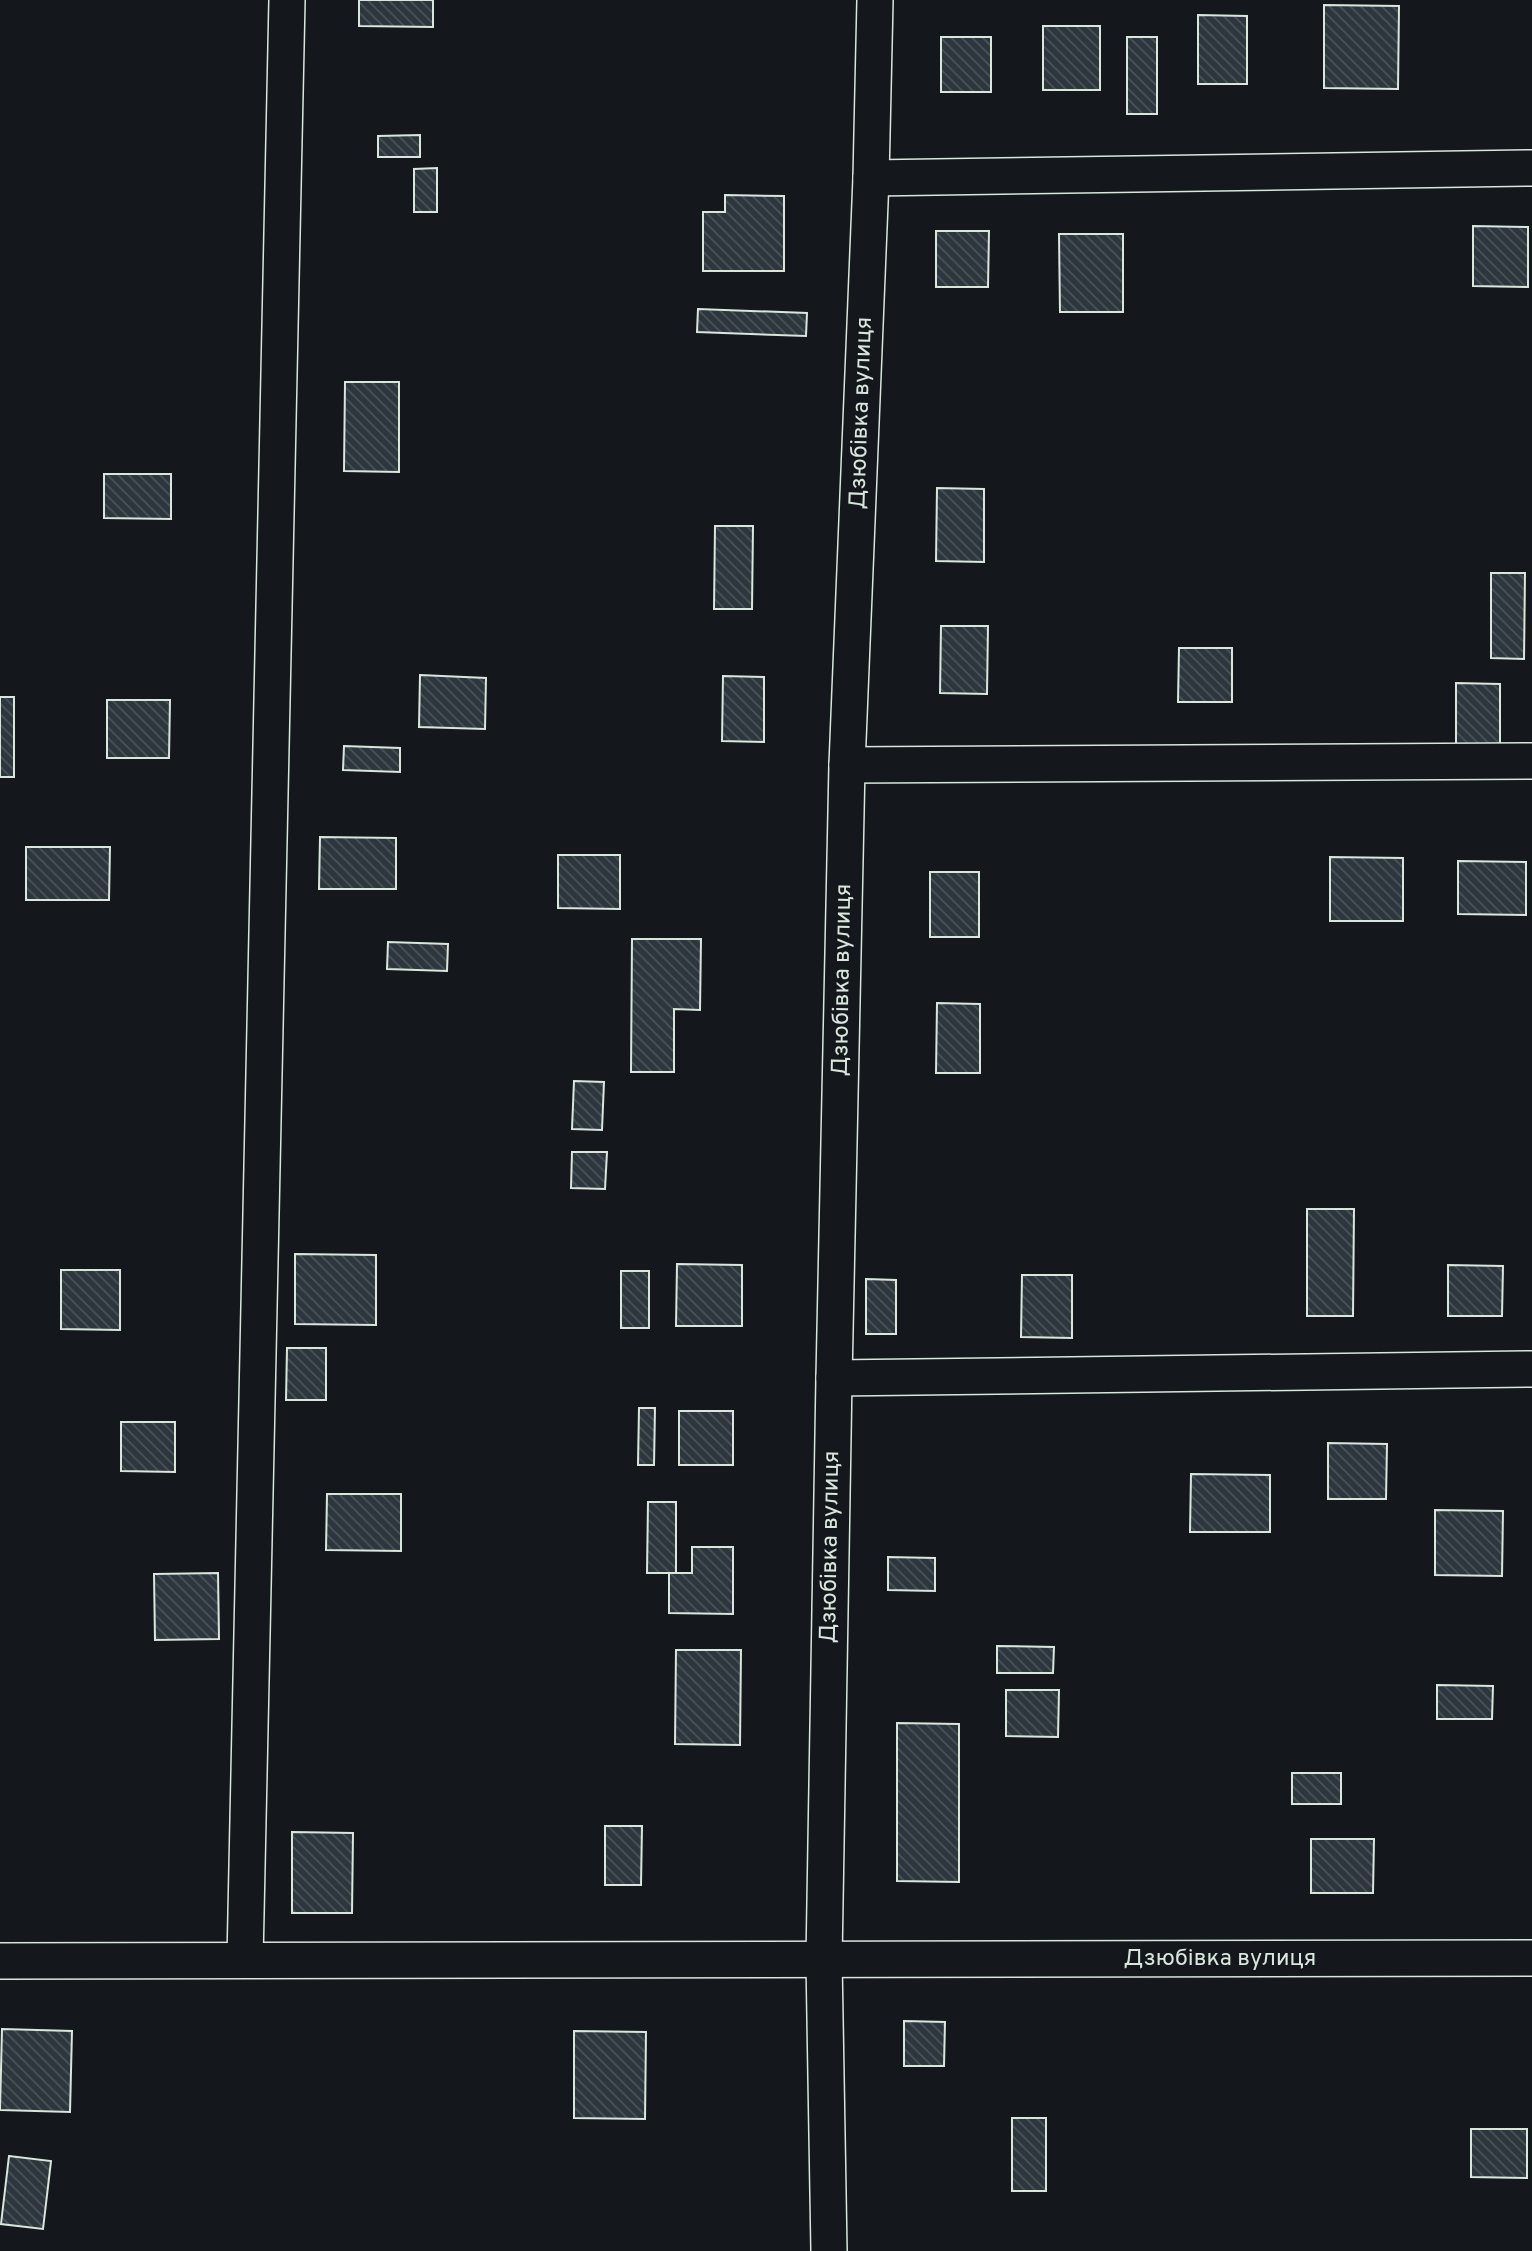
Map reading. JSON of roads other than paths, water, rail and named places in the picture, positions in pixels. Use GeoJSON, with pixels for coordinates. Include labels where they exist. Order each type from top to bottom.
{"type":"FeatureCollection","features":[{"type":"Feature","properties":{"kind":"street"},"geometry":{"type":"LineString","coordinates":[[245,1960],[288,0]]}},
{"type":"Feature","properties":{"kind":"street","name":"Дзюбівка вулиця"},"geometry":{"type":"LineString","coordinates":[[829,2251],[824,1960],[834,1378],[848,765],[871,178],[875,0]]}},
{"type":"Feature","properties":{"kind":"street"},"geometry":{"type":"LineString","coordinates":[[871,178],[1532,168]]}},
{"type":"Feature","properties":{"kind":"street"},"geometry":{"type":"LineString","coordinates":[[848,765],[1532,761]]}},
{"type":"Feature","properties":{"kind":"street"},"geometry":{"type":"LineString","coordinates":[[834,1378],[1532,1369]]}},
{"type":"Feature","properties":{"kind":"street","name":"Дзюбівка вулиця"},"geometry":{"type":"LineString","coordinates":[[824,1960],[1532,1958]]}},
{"type":"Feature","properties":{"kind":"street"},"geometry":{"type":"LineString","coordinates":[[0,1961],[824,1960]]}}]}
